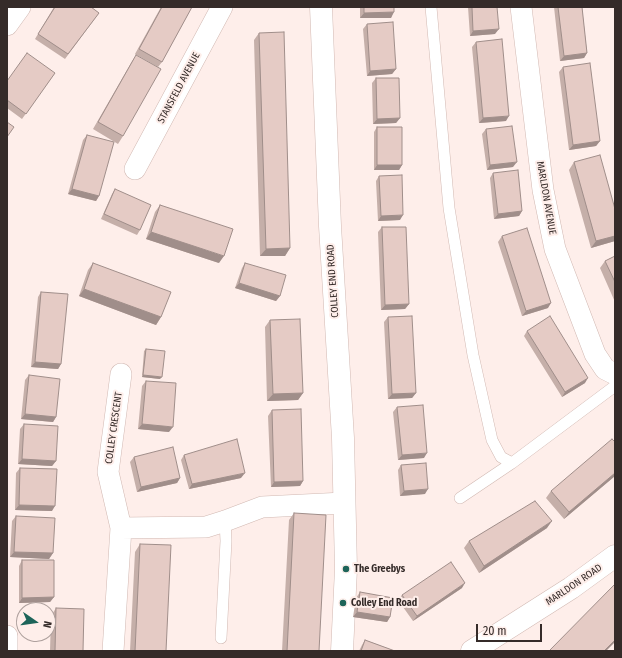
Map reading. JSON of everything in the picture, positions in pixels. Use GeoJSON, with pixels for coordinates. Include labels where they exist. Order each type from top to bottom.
{"type":"FeatureCollection","features":[{"type":"Feature","properties":{"kind":"street"},"geometry":{"type":"LineString","coordinates":[[7,25],[20,7]]}},
{"type":"Feature","properties":{"kind":"street","name":"STANSFELD AVENUE"},"geometry":{"type":"LineString","coordinates":[[135,169],[222,7]]}},
{"type":"Feature","properties":{"kind":"street","name":"COLLEY END ROAD"},"geometry":{"type":"LineString","coordinates":[[321,7],[330,226],[343,438],[346,569],[342,651]]}},
{"type":"Feature","properties":{"kind":"street","name":"MARLDON AVENUE"},"geometry":{"type":"LineString","coordinates":[[521,7],[543,190],[555,249],[595,354],[605,369],[615,374]]}},
{"type":"Feature","properties":{"kind":"street","name":"COLLEY CRESCENT"},"geometry":{"type":"LineString","coordinates":[[121,374],[108,472],[121,528]]}},
{"type":"Feature","properties":{"kind":"street"},"geometry":{"type":"LineString","coordinates":[[113,651],[121,528],[206,526],[226,521],[262,506],[344,503]]}},
{"type":"Feature","properties":{"kind":"street","name":"MARLDON ROAD"},"geometry":{"type":"LineString","coordinates":[[483,648],[615,556]]}},
{"type":"Feature","properties":{"kind":"street"},"geometry":{"type":"LineString","coordinates":[[7,636],[8,651]]}},
{"type":"Feature","properties":{"kind":"lane"},"geometry":{"type":"LineString","coordinates":[[431,7],[449,208],[472,355],[492,440],[501,457],[512,463]]}},
{"type":"Feature","properties":{"kind":"lane"},"geometry":{"type":"LineString","coordinates":[[460,498],[512,463],[615,386]]}},
{"type":"Feature","properties":{"kind":"lane"},"geometry":{"type":"LineString","coordinates":[[221,638],[226,521]]}},
{"type":"Feature","properties":{"kind":"building"},"geometry":{"type":"Polygon","coordinates":[[[55,7],[91,7],[99,13],[68,54],[38,34],[55,7]]]}},
{"type":"Feature","properties":{"kind":"building"},"geometry":{"type":"Polygon","coordinates":[[[162,7],[192,7],[162,62],[139,49],[162,7]]]}},
{"type":"Feature","properties":{"kind":"building"},"geometry":{"type":"Polygon","coordinates":[[[364,7],[394,7],[394,12],[364,13],[364,7]]]}},
{"type":"Feature","properties":{"kind":"building"},"geometry":{"type":"Polygon","coordinates":[[[472,7],[497,7],[499,29],[473,31],[472,7]]]}},
{"type":"Feature","properties":{"kind":"building"},"geometry":{"type":"Polygon","coordinates":[[[558,7],[582,7],[587,53],[564,56],[558,7]]]}},
{"type":"Feature","properties":{"kind":"building"},"geometry":{"type":"Polygon","coordinates":[[[393,22],[396,69],[370,71],[367,24],[393,22]]]}},
{"type":"Feature","properties":{"kind":"building"},"geometry":{"type":"Polygon","coordinates":[[[284,32],[290,248],[266,249],[259,33],[284,32]]]}},
{"type":"Feature","properties":{"kind":"building"},"geometry":{"type":"Polygon","coordinates":[[[502,39],[509,116],[483,118],[476,42],[502,39]]]}},
{"type":"Feature","properties":{"kind":"building"},"geometry":{"type":"Polygon","coordinates":[[[27,53],[55,73],[26,114],[7,100],[7,81],[27,53]]]}},
{"type":"Feature","properties":{"kind":"building"},"geometry":{"type":"Polygon","coordinates":[[[136,55],[161,69],[123,136],[98,122],[136,55]]]}},
{"type":"Feature","properties":{"kind":"building"},"geometry":{"type":"Polygon","coordinates":[[[590,63],[600,141],[573,145],[563,67],[590,63]]]}},
{"type":"Feature","properties":{"kind":"building"},"geometry":{"type":"Polygon","coordinates":[[[376,78],[399,78],[400,118],[377,119],[376,78]]]}},
{"type":"Feature","properties":{"kind":"building"},"geometry":{"type":"Polygon","coordinates":[[[7,122],[14,127],[7,137],[7,122]]]}},
{"type":"Feature","properties":{"kind":"building"},"geometry":{"type":"Polygon","coordinates":[[[512,126],[517,162],[490,165],[486,129],[512,126]]]}},
{"type":"Feature","properties":{"kind":"building"},"geometry":{"type":"Polygon","coordinates":[[[377,127],[402,127],[402,165],[377,165],[377,127]]]}},
{"type":"Feature","properties":{"kind":"building"},"geometry":{"type":"Polygon","coordinates":[[[87,135],[114,142],[99,196],[72,189],[87,135]]]}},
{"type":"Feature","properties":{"kind":"building"},"geometry":{"type":"Polygon","coordinates":[[[600,155],[615,209],[615,236],[596,241],[574,162],[600,155]]]}},
{"type":"Feature","properties":{"kind":"building"},"geometry":{"type":"Polygon","coordinates":[[[518,170],[522,211],[498,214],[493,173],[518,170]]]}},
{"type":"Feature","properties":{"kind":"building"},"geometry":{"type":"Polygon","coordinates":[[[402,175],[403,215],[381,216],[379,176],[402,175]]]}},
{"type":"Feature","properties":{"kind":"building"},"geometry":{"type":"Polygon","coordinates":[[[115,189],[151,205],[140,230],[104,214],[115,189]]]}},
{"type":"Feature","properties":{"kind":"building"},"geometry":{"type":"Polygon","coordinates":[[[160,205],[233,229],[224,256],[151,232],[160,205]]]}},
{"type":"Feature","properties":{"kind":"building"},"geometry":{"type":"Polygon","coordinates":[[[382,227],[406,227],[409,304],[385,305],[382,227]]]}},
{"type":"Feature","properties":{"kind":"building"},"geometry":{"type":"Polygon","coordinates":[[[527,228],[551,303],[526,311],[502,236],[527,228]]]}},
{"type":"Feature","properties":{"kind":"building"},"geometry":{"type":"Polygon","coordinates":[[[615,256],[615,282],[605,261],[615,256]]]}},
{"type":"Feature","properties":{"kind":"building"},"geometry":{"type":"Polygon","coordinates":[[[93,263],[171,292],[161,317],[84,289],[93,263]]]}},
{"type":"Feature","properties":{"kind":"building"},"geometry":{"type":"Polygon","coordinates":[[[245,263],[286,275],[280,296],[239,283],[245,263]]]}},
{"type":"Feature","properties":{"kind":"building"},"geometry":{"type":"Polygon","coordinates":[[[41,292],[68,294],[61,364],[35,362],[41,292]]]}},
{"type":"Feature","properties":{"kind":"building"},"geometry":{"type":"Polygon","coordinates":[[[412,316],[416,393],[392,394],[388,317],[412,316]]]}},
{"type":"Feature","properties":{"kind":"building"},"geometry":{"type":"Polygon","coordinates":[[[550,316],[588,378],[565,392],[527,331],[550,316]]]}},
{"type":"Feature","properties":{"kind":"building"},"geometry":{"type":"Polygon","coordinates":[[[300,319],[303,393],[273,394],[270,320],[300,319]]]}},
{"type":"Feature","properties":{"kind":"building"},"geometry":{"type":"Polygon","coordinates":[[[146,349],[165,351],[162,377],[143,375],[146,349]]]}},
{"type":"Feature","properties":{"kind":"building"},"geometry":{"type":"Polygon","coordinates":[[[29,375],[60,379],[56,417],[25,414],[29,375]]]}},
{"type":"Feature","properties":{"kind":"building"},"geometry":{"type":"Polygon","coordinates":[[[146,381],[176,383],[173,427],[142,424],[146,381]]]}},
{"type":"Feature","properties":{"kind":"building"},"geometry":{"type":"Polygon","coordinates":[[[423,405],[427,453],[402,455],[397,407],[423,405]]]}},
{"type":"Feature","properties":{"kind":"building"},"geometry":{"type":"Polygon","coordinates":[[[301,409],[303,481],[274,482],[272,410],[301,409]]]}},
{"type":"Feature","properties":{"kind":"building"},"geometry":{"type":"Polygon","coordinates":[[[24,424],[58,426],[56,461],[22,459],[24,424]]]}},
{"type":"Feature","properties":{"kind":"building"},"geometry":{"type":"Polygon","coordinates":[[[237,439],[245,473],[192,484],[184,455],[237,439]]]}},
{"type":"Feature","properties":{"kind":"building"},"geometry":{"type":"Polygon","coordinates":[[[612,439],[615,442],[615,473],[569,512],[551,491],[612,439]]]}},
{"type":"Feature","properties":{"kind":"building"},"geometry":{"type":"Polygon","coordinates":[[[173,447],[180,478],[141,487],[134,457],[173,447]]]}},
{"type":"Feature","properties":{"kind":"building"},"geometry":{"type":"Polygon","coordinates":[[[426,463],[428,489],[404,491],[401,465],[426,463]]]}},
{"type":"Feature","properties":{"kind":"building"},"geometry":{"type":"Polygon","coordinates":[[[20,468],[57,469],[55,506],[19,505],[20,468]]]}},
{"type":"Feature","properties":{"kind":"building"},"geometry":{"type":"Polygon","coordinates":[[[535,501],[552,521],[484,566],[469,541],[535,501]]]}},
{"type":"Feature","properties":{"kind":"building"},"geometry":{"type":"Polygon","coordinates":[[[294,513],[326,515],[319,651],[287,651],[294,513]]]}},
{"type":"Feature","properties":{"kind":"building"},"geometry":{"type":"Polygon","coordinates":[[[16,516],[55,518],[53,553],[14,552],[16,516]]]}},
{"type":"Feature","properties":{"kind":"building"},"geometry":{"type":"Polygon","coordinates":[[[140,544],[171,545],[166,651],[135,651],[140,544]]]}},
{"type":"Feature","properties":{"kind":"building"},"geometry":{"type":"Polygon","coordinates":[[[22,560],[54,560],[54,597],[22,598],[22,560]]]}},
{"type":"Feature","properties":{"kind":"building"},"geometry":{"type":"Polygon","coordinates":[[[451,562],[465,583],[417,616],[402,595],[451,562]]]}},
{"type":"Feature","properties":{"kind":"building"},"geometry":{"type":"Polygon","coordinates":[[[615,584],[615,640],[604,651],[549,651],[615,584]]]}},
{"type":"Feature","properties":{"kind":"building"},"geometry":{"type":"Polygon","coordinates":[[[360,592],[393,598],[390,617],[357,612],[360,592]]]}},
{"type":"Feature","properties":{"kind":"building"},"geometry":{"type":"Polygon","coordinates":[[[56,608],[84,609],[83,651],[55,651],[56,608]]]}},
{"type":"Feature","properties":{"kind":"building"},"geometry":{"type":"Polygon","coordinates":[[[365,640],[395,651],[361,651],[365,640]]]}},
{"type":"Feature","properties":{"kind":"place","name":"The Greebys"},"geometry":{"type":"Point","coordinates":[346,569]}},
{"type":"Feature","properties":{"kind":"place","name":"Colley End Road"},"geometry":{"type":"Point","coordinates":[343,603]}}]}
